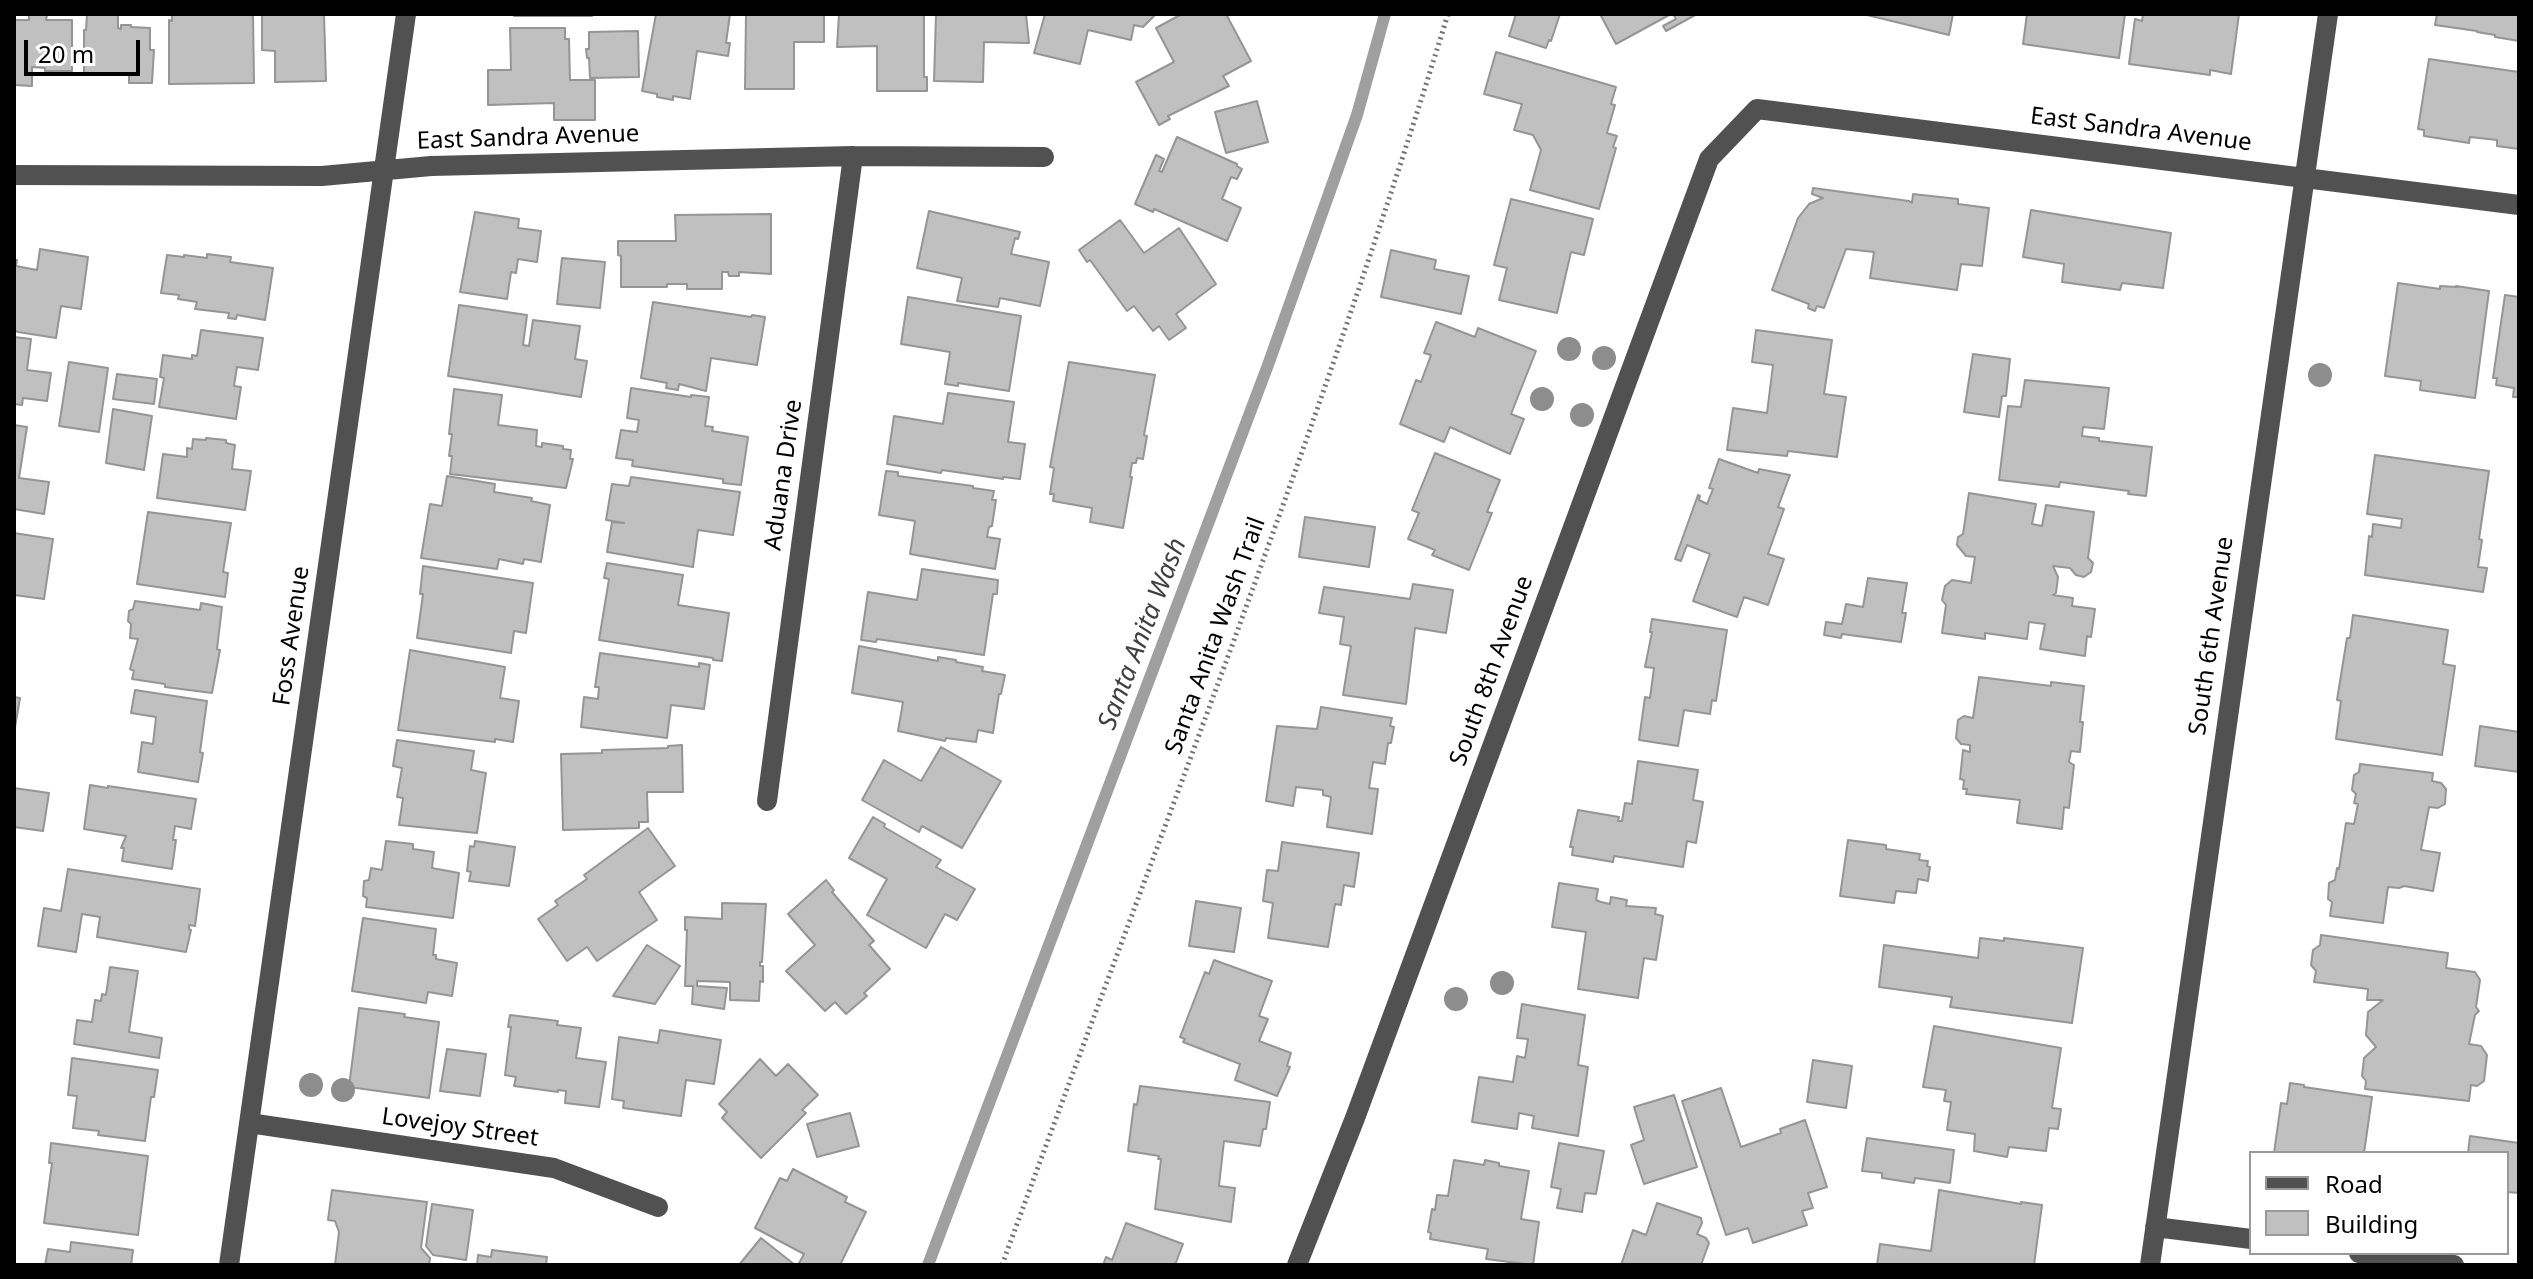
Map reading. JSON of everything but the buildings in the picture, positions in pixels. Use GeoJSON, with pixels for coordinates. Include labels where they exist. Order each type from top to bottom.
{"type":"FeatureCollection","features":[{"type":"Feature","properties":{"kind":"street","name":"Foss Avenue"},"geometry":{"type":"LineString","coordinates":[[229,1265],[406,14]]}},
{"type":"Feature","properties":{"kind":"street","name":"South 6th Avenue"},"geometry":{"type":"LineString","coordinates":[[2150,1265],[2328,14]]}},
{"type":"Feature","properties":{"kind":"street","name":"East Sandra Avenue"},"geometry":{"type":"LineString","coordinates":[[1757,109],[2519,205]]}},
{"type":"Feature","properties":{"kind":"street","name":"South 8th Avenue"},"geometry":{"type":"LineString","coordinates":[[1297,1265],[1355,1118],[1709,159],[1757,109]]}},
{"type":"Feature","properties":{"kind":"street","name":"East Sandra Avenue"},"geometry":{"type":"LineString","coordinates":[[14,175],[322,176],[431,166],[853,156],[1044,157]]}},
{"type":"Feature","properties":{"kind":"street","name":"Aduana Drive"},"geometry":{"type":"LineString","coordinates":[[767,801],[853,156]]}},
{"type":"Feature","properties":{"kind":"street","name":"Lovejoy Street"},"geometry":{"type":"LineString","coordinates":[[249,1123],[554,1168],[658,1207]]}},
{"type":"Feature","properties":{"kind":"street"},"geometry":{"type":"LineString","coordinates":[[2155,1227],[2249,1239]]}},
{"type":"Feature","properties":{"kind":"street"},"geometry":{"type":"LineString","coordinates":[[2375,1255],[2454,1265]]}},
{"type":"Feature","properties":{"kind":"path","name":"Santa Anita Wash Trail"},"geometry":{"type":"LineString","coordinates":[[1002,1265],[1270,544],[1401,167],[1448,14]]}},
{"type":"Feature","properties":{"kind":"waterway","name":"Santa Anita Wash"},"geometry":{"type":"LineString","coordinates":[[928,1265],[1268,365],[1357,115],[1385,14]]}}]}
